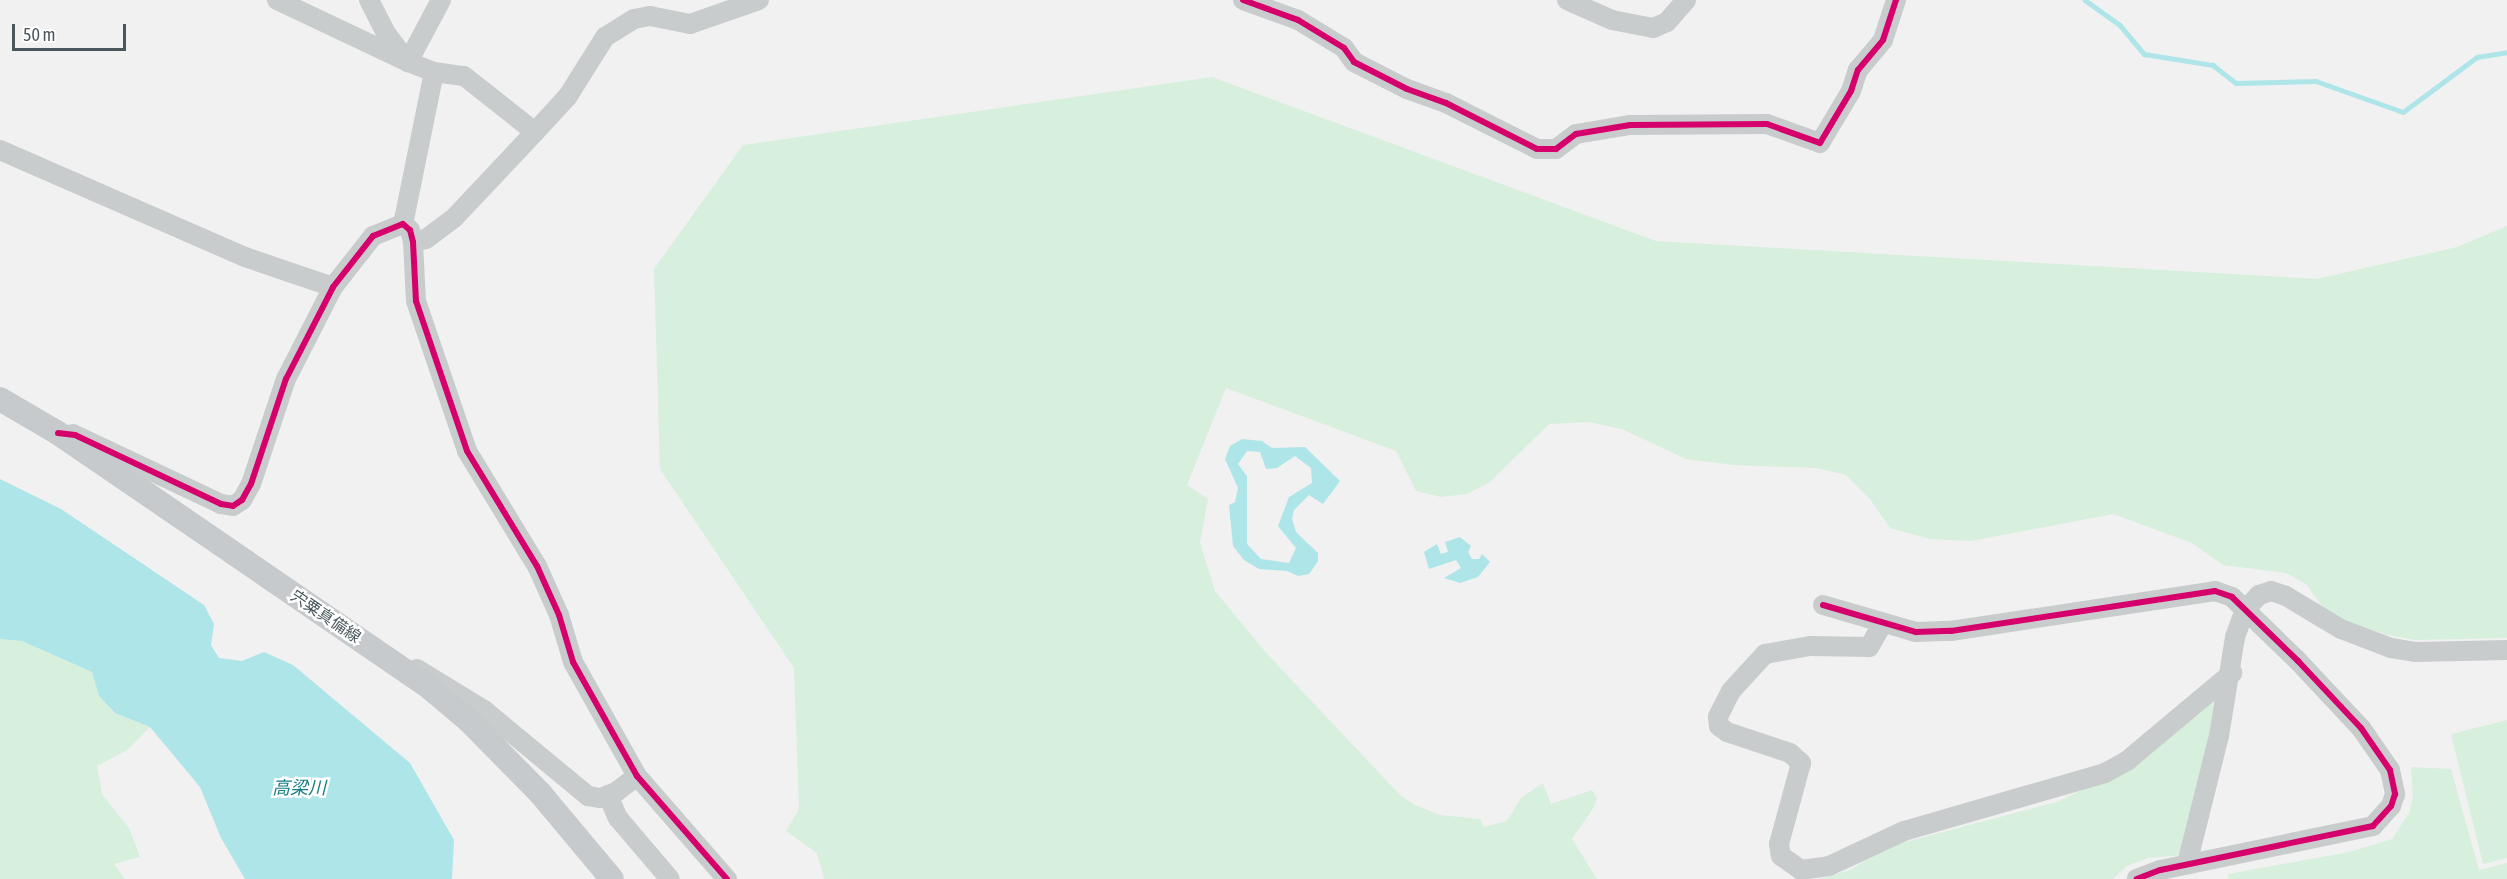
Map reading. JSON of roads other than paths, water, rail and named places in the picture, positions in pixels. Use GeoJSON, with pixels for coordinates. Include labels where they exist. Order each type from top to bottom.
{"type":"FeatureCollection","features":[{"type":"Feature","properties":{"kind":"main road","name":"宍粟真備線"},"geometry":{"type":"LineString","coordinates":[[0,399],[58,433],[392,661],[469,721],[540,793],[612,879]]}},
{"type":"Feature","properties":{"kind":"street"},"geometry":{"type":"LineString","coordinates":[[277,0],[408,62],[434,72],[464,76],[536,132]]}},
{"type":"Feature","properties":{"kind":"street"},"geometry":{"type":"LineString","coordinates":[[369,0],[385,32],[408,62]]}},
{"type":"Feature","properties":{"kind":"street"},"geometry":{"type":"LineString","coordinates":[[408,62],[441,0]]}},
{"type":"Feature","properties":{"kind":"street"},"geometry":{"type":"LineString","coordinates":[[413,242],[426,239],[454,218],[536,132],[568,96],[605,37],[634,19],[650,16],[690,24],[759,0]]}},
{"type":"Feature","properties":{"kind":"street"},"geometry":{"type":"LineString","coordinates":[[1243,0],[1298,20],[1344,48],[1354,62],[1407,89],[1446,103],[1537,149],[1556,149],[1575,134],[1630,125],[1767,124],[1820,143],[1851,91],[1858,70],[1883,40],[1896,0]]}},
{"type":"Feature","properties":{"kind":"street"},"geometry":{"type":"LineString","coordinates":[[1567,0],[1612,20],[1653,28],[1667,22],[1686,0]]}},
{"type":"Feature","properties":{"kind":"street"},"geometry":{"type":"LineString","coordinates":[[403,224],[434,72]]}},
{"type":"Feature","properties":{"kind":"street"},"geometry":{"type":"LineString","coordinates":[[0,150],[244,257],[333,287]]}},
{"type":"Feature","properties":{"kind":"street"},"geometry":{"type":"LineString","coordinates":[[403,224],[410,230],[413,242],[416,301],[452,416],[467,451],[537,566],[559,615],[573,662],[637,776],[727,879]]}},
{"type":"Feature","properties":{"kind":"street"},"geometry":{"type":"LineString","coordinates":[[58,433],[75,435],[207,499],[233,506],[242,500],[251,484],[286,379],[333,287],[373,236],[403,224]]}},
{"type":"Feature","properties":{"kind":"street"},"geometry":{"type":"LineString","coordinates":[[1823,605],[1916,632],[1951,632],[2215,591],[2232,597],[2245,610],[2375,745],[2390,770],[2395,794],[2391,806],[2373,826],[2187,864],[2137,879]]}},
{"type":"Feature","properties":{"kind":"street"},"geometry":{"type":"LineString","coordinates":[[2187,864],[2232,673],[2235,637],[2245,610],[2259,595],[2271,591],[2341,629],[2391,648],[2415,652],[2507,650]]}},
{"type":"Feature","properties":{"kind":"street"},"geometry":{"type":"LineString","coordinates":[[1883,623],[1869,647],[1810,646],[1765,654],[1731,691],[1718,717],[1719,726],[1727,732],[1790,753],[1801,763],[1779,844],[1781,856],[1801,870],[1829,866],[1904,831],[2105,773],[2128,760],[2232,673]]}},
{"type":"Feature","properties":{"kind":"street"},"geometry":{"type":"LineString","coordinates":[[392,661],[437,679],[484,710],[588,796],[608,795],[637,776]]}},
{"type":"Feature","properties":{"kind":"street"},"geometry":{"type":"LineString","coordinates":[[608,795],[618,818],[670,879]]}},
{"type":"Feature","properties":{"kind":"water"},"geometry":{"type":"Polygon","coordinates":[[[1242,439],[1262,441],[1272,448],[1305,447],[1340,481],[1323,504],[1309,495],[1294,510],[1292,519],[1296,532],[1318,553],[1318,561],[1309,574],[1298,576],[1287,571],[1259,569],[1244,560],[1233,546],[1229,505],[1235,502],[1238,488],[1225,459],[1230,446],[1242,439]],[[1247,451],[1238,464],[1247,476],[1247,544],[1261,559],[1289,563],[1296,548],[1278,526],[1289,497],[1312,483],[1311,468],[1295,456],[1277,468],[1266,469],[1260,452],[1247,451]]]}},
{"type":"Feature","properties":{"kind":"water","name":"高梁川"},"geometry":{"type":"Polygon","coordinates":[[[0,479],[61,509],[204,605],[214,624],[211,645],[219,658],[242,661],[264,652],[293,665],[410,763],[454,840],[452,879],[245,879],[221,838],[200,787],[150,727],[115,713],[99,696],[92,672],[22,641],[0,639],[0,479]]]}},
{"type":"Feature","properties":{"kind":"water"},"geometry":{"type":"Polygon","coordinates":[[[1460,537],[1471,546],[1468,552],[1472,559],[1479,559],[1482,554],[1490,562],[1478,577],[1460,583],[1444,578],[1461,568],[1456,560],[1429,569],[1424,552],[1437,544],[1441,554],[1448,552],[1445,542],[1460,537]]]}},
{"type":"Feature","properties":{"kind":"waterway"},"geometry":{"type":"LineString","coordinates":[[2085,0],[2120,25],[2144,54],[2213,65],[2236,83],[2316,81],[2403,112],[2477,57],[2507,52]]}}]}
